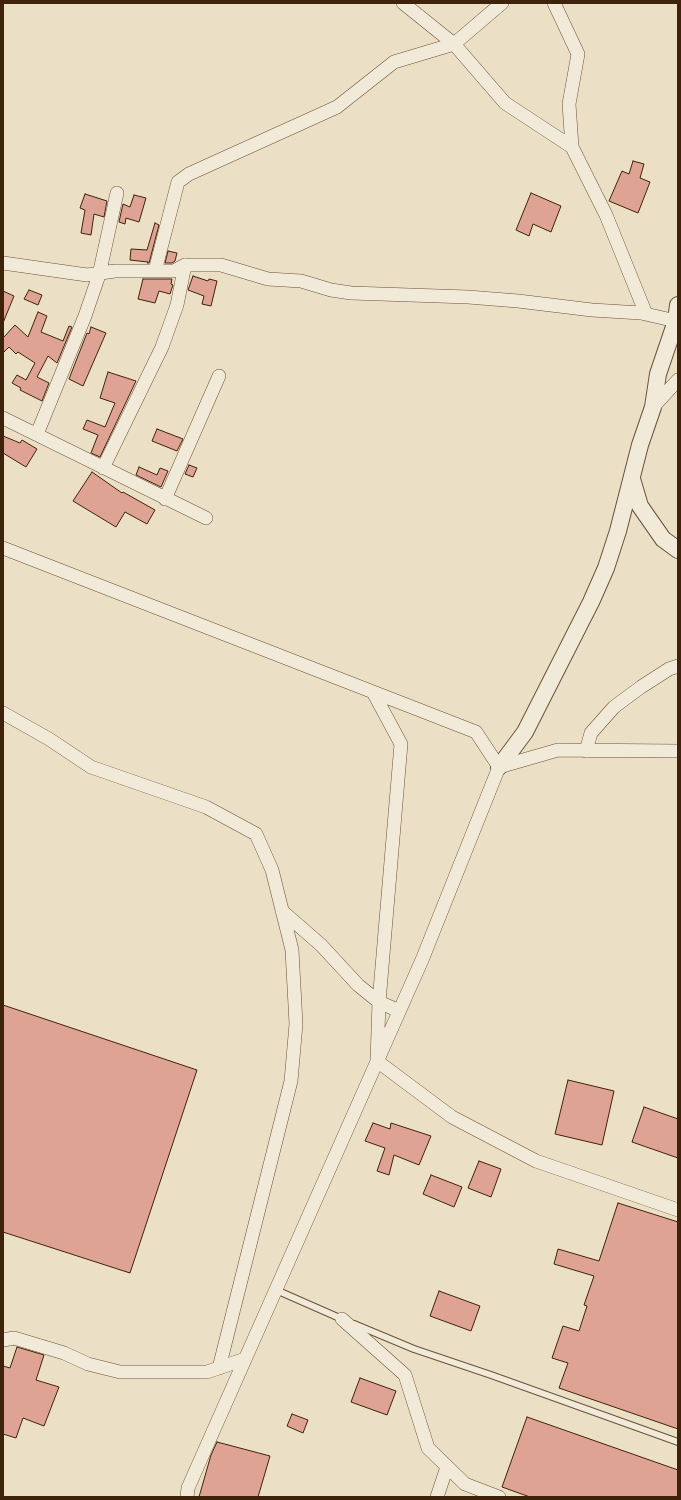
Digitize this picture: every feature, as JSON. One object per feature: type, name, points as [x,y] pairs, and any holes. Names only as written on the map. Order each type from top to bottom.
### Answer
[{"type":"street","points":[[403,3],[454,44],[505,103],[572,147]]},
{"type":"street","points":[[155,271],[178,182],[189,174],[337,107],[394,62],[454,44],[502,3]]},
{"type":"street","points":[[554,3],[578,54],[569,104],[572,147],[606,215],[646,314]]},
{"type":"street","points":[[37,434],[86,316],[99,275],[117,193]]},
{"type":"street","points":[[3,263],[75,274],[99,275],[115,271],[174,271],[185,264],[221,265],[268,279],[301,281],[331,290],[352,293],[482,298],[646,314],[677,313],[658,374],[653,407],[640,445],[618,531],[606,568],[591,602],[525,732],[499,768],[422,960],[188,1488],[187,1497]]},
{"type":"street","points":[[103,468],[162,347],[177,305],[185,264]]},
{"type":"street","points":[[165,498],[219,376]]},
{"type":"street","points":[[653,407],[678,380]]},
{"type":"street","points":[[3,418],[206,518]]},
{"type":"street","points":[[631,477],[640,506],[663,539],[678,550]]},
{"type":"street","points":[[3,548],[476,732],[499,768]]},
{"type":"street","points":[[586,751],[592,733],[614,707],[669,669],[678,666]]},
{"type":"street","points":[[373,692],[401,744],[379,1002],[377,1061]]},
{"type":"street","points":[[3,713],[49,739],[91,767],[206,807],[256,834],[272,870],[292,950],[296,1024],[291,1082],[219,1368]]},
{"type":"street","points":[[499,768],[558,750],[678,751]]},
{"type":"street","points":[[282,911],[321,945],[358,985],[379,1002],[399,1011]]},
{"type":"street","points":[[377,1061],[452,1117],[536,1161],[678,1210]]},
{"type":"street","points":[[342,1319],[405,1375],[428,1448],[465,1484],[499,1497]]},
{"type":"street","points":[[3,1340],[14,1338],[64,1353],[88,1364],[120,1372],[207,1372],[245,1359]]},
{"type":"street","points":[[437,1497],[447,1467]]},
{"type":"lane","points":[[276,1290],[414,1349],[678,1442]]},
{"type":"building","points":[[633,161],[644,164],[640,178],[650,182],[638,213],[609,201],[622,171],[629,174]]},
{"type":"building","points":[[531,193],[561,206],[551,232],[533,224],[529,236],[516,230]]},
{"type":"building","points":[[85,194],[107,201],[104,217],[94,214],[91,235],[81,233],[85,210],[80,208]]},
{"type":"building","points":[[134,195],[146,198],[139,222],[126,218],[125,224],[119,222],[123,204],[130,207]]},
{"type":"building","points":[[155,223],[159,225],[149,263],[130,260],[131,249],[147,250]]},
{"type":"building","points":[[168,251],[177,253],[175,261],[172,263],[165,263]]},
{"type":"building","points":[[193,276],[208,281],[209,279],[217,281],[211,306],[202,304],[204,296],[188,290]]},
{"type":"building","points":[[143,279],[172,279],[171,284],[173,285],[170,294],[159,291],[155,303],[138,299]]},
{"type":"building","points":[[29,290],[42,295],[38,305],[24,299]]},
{"type":"building","points":[[3,291],[14,296],[3,323]]},
{"type":"building","points":[[38,312],[47,316],[41,332],[63,341],[69,326],[72,327],[57,363],[48,356],[37,377],[49,383],[42,401],[20,390],[21,388],[12,383],[17,375],[26,380],[35,363],[18,352],[16,354],[9,347],[3,353],[3,338],[15,325],[28,337]]},
{"type":"building","points":[[91,327],[106,333],[83,386],[69,379],[87,333],[89,334]]},
{"type":"building","points":[[108,372],[136,381],[100,457],[91,453],[98,435],[83,429],[87,420],[105,427],[115,403],[100,398]]},
{"type":"building","points":[[157,429],[183,439],[177,451],[152,441]]},
{"type":"building","points":[[3,436],[20,443],[22,440],[37,449],[26,467],[3,453]]},
{"type":"building","points":[[189,465],[197,468],[193,477],[185,474]]},
{"type":"building","points":[[139,467],[157,475],[160,468],[168,471],[161,487],[136,475]]},
{"type":"building","points":[[92,472],[122,493],[123,492],[155,510],[147,524],[125,512],[116,527],[73,501]]},
{"type":"building","points":[[3,1005],[197,1070],[130,1273],[3,1232]]},
{"type":"building","points":[[568,1080],[614,1091],[602,1145],[555,1134]]},
{"type":"building","points":[[644,1107],[678,1119],[678,1158],[632,1142]]},
{"type":"building","points":[[373,1123],[390,1129],[391,1123],[431,1136],[419,1165],[394,1155],[389,1175],[377,1171],[385,1148],[365,1141]]},
{"type":"building","points":[[479,1161],[501,1169],[491,1197],[468,1188]]},
{"type":"building","points":[[431,1175],[462,1187],[454,1207],[423,1194]]},
{"type":"building","points":[[618,1203],[678,1222],[678,1429],[559,1388],[568,1363],[552,1358],[563,1326],[579,1331],[587,1306],[584,1305],[594,1276],[554,1264],[558,1249],[599,1261]]},
{"type":"building","points":[[439,1291],[480,1306],[471,1331],[430,1316]]},
{"type":"building","points":[[17,1347],[44,1355],[36,1380],[59,1387],[44,1426],[23,1418],[16,1438],[3,1434],[3,1366],[10,1368]]},
{"type":"building","points":[[360,1378],[396,1391],[387,1415],[351,1402]]},
{"type":"building","points":[[292,1414],[308,1420],[303,1433],[287,1426]]},
{"type":"building","points":[[527,1417],[678,1470],[678,1497],[530,1497],[502,1487]]},
{"type":"building","points":[[217,1442],[270,1456],[258,1497],[199,1497],[211,1455]]}]
